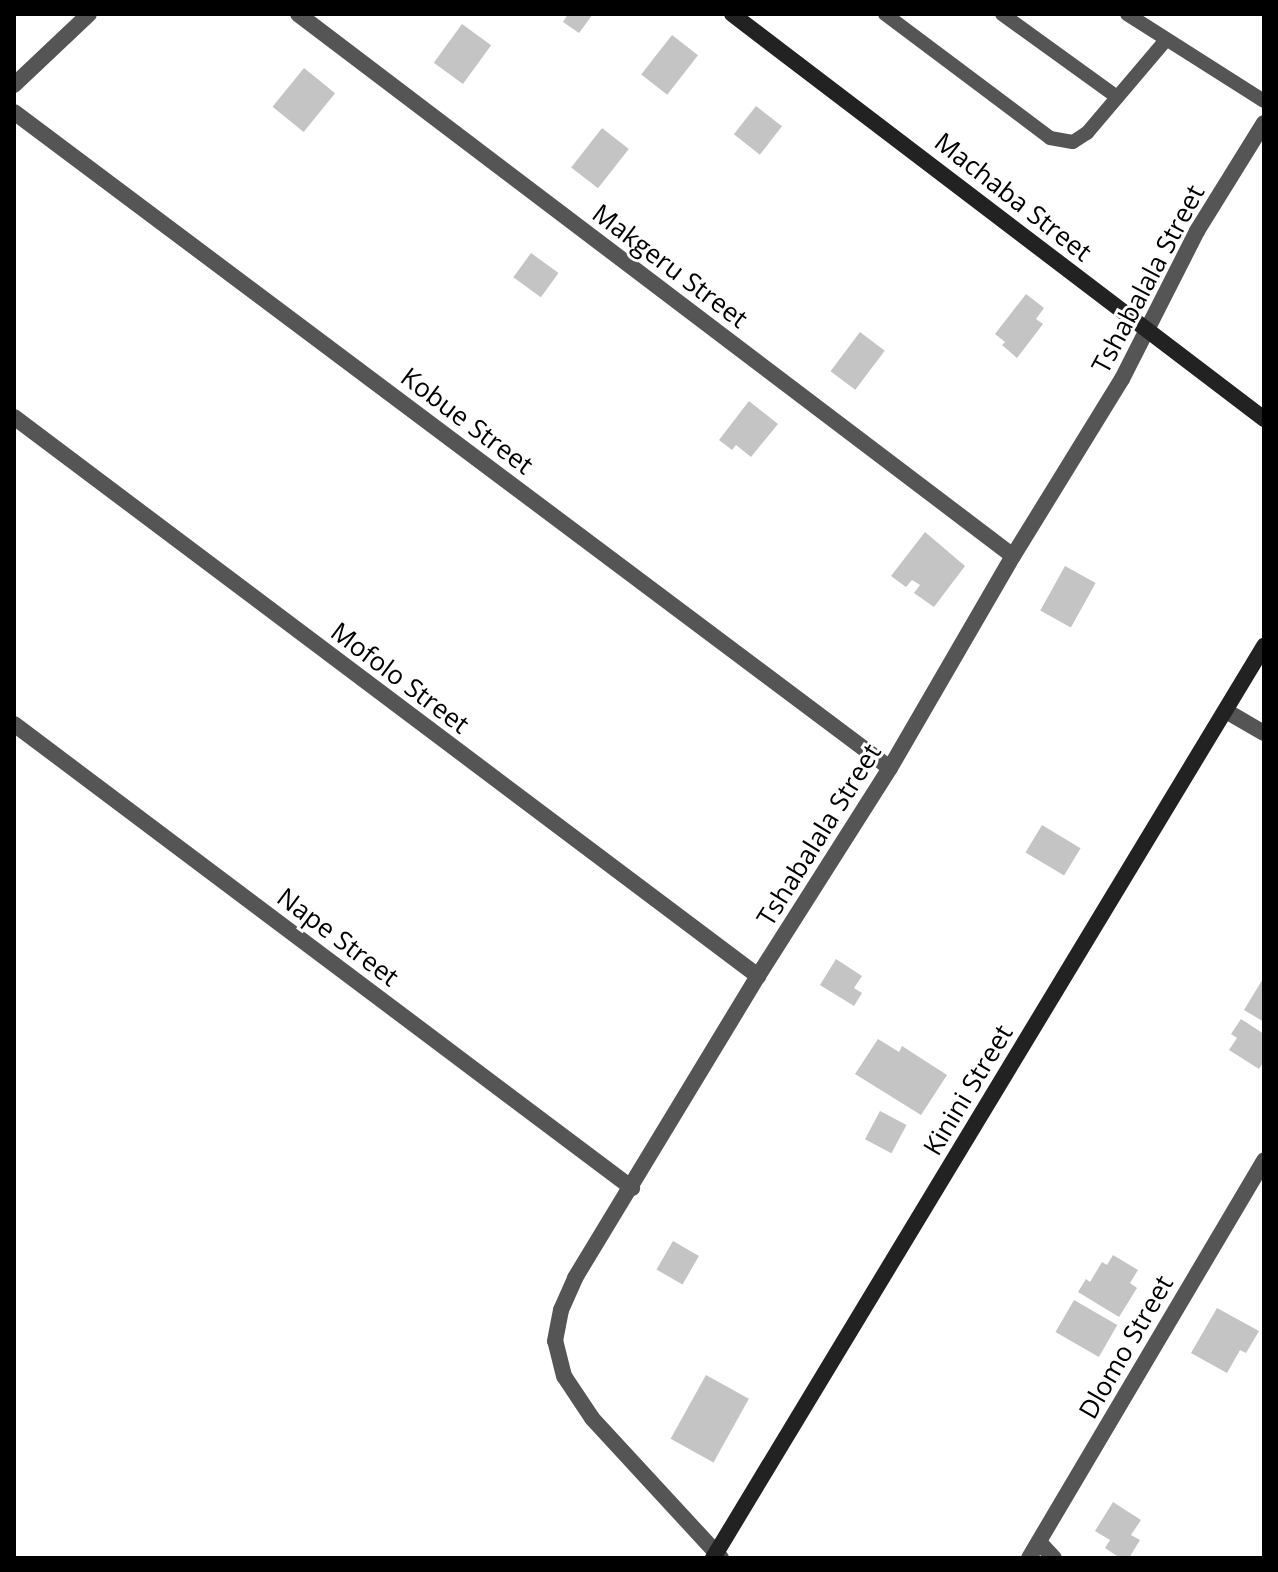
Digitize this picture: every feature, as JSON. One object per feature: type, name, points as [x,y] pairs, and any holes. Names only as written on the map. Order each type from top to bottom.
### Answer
[{"type":"street","points":[[14,85],[89,14]]},
{"type":"street","name":"Makgeru Street","points":[[298,14],[1013,556]]},
{"type":"street","name":"Machaba Street","points":[[732,14],[1264,419]]},
{"type":"street","name":"Kobue Street","points":[[14,112],[890,768]]},
{"type":"street","name":"Tshabalala Street","points":[[716,1556],[592,1418],[564,1376],[557,1355],[556,1325],[575,1278],[758,976],[890,768],[1013,556],[1122,379],[1197,231],[1264,123]]},
{"type":"street","name":"Mofolo Street","points":[[14,417],[758,976]]},
{"type":"street","name":"Kinini Street","points":[[716,1556],[1264,646]]},
{"type":"street","points":[[1226,711],[1264,733]]},
{"type":"street","name":"Nape Street","points":[[14,724],[632,1188]]},
{"type":"street","name":"Dlomo Street","points":[[1029,1558],[1264,1160]]},
{"type":"street","points":[[1039,1542],[1054,1558]]},
{"type":"lane","points":[[885,14],[1050,138],[1073,142],[1087,133],[1165,41]]},
{"type":"lane","points":[[1002,14],[1117,97]]},
{"type":"lane","points":[[1127,14],[1165,41],[1264,101]]},
{"type":"building","points":[[568,14],[593,14],[579,33],[563,22]]},
{"type":"building","points":[[462,24],[491,45],[463,84],[434,63]]},
{"type":"building","points":[[672,35],[698,55],[667,95],[641,74]]},
{"type":"building","points":[[304,68],[335,93],[304,132],[273,107]]},
{"type":"building","points":[[756,106],[782,126],[760,155],[734,134]]},
{"type":"building","points":[[602,128],[629,149],[598,188],[571,167]]},
{"type":"building","points":[[531,253],[559,273],[541,297],[513,277]]},
{"type":"building","points":[[1026,294],[1044,308],[1036,319],[1043,324],[1017,358],[995,334]]},
{"type":"building","points":[[860,332],[885,351],[855,390],[831,371]]},
{"type":"building","points":[[749,401],[778,424],[751,457],[736,445],[732,450],[719,440]]},
{"type":"building","points":[[925,532],[965,566],[934,607],[914,593],[920,585],[912,580],[906,587],[891,576]]},
{"type":"building","points":[[1065,566],[1096,583],[1071,628],[1040,611]]},
{"type":"building","points":[[1042,825],[1081,848],[1064,876],[1026,852]]},
{"type":"building","points":[[836,959],[862,976],[854,988],[862,993],[854,1006],[820,985]]},
{"type":"building","points":[[1264,977],[1264,1022],[1244,1010]]},
{"type":"building","points":[[1241,1019],[1264,1034],[1264,1061],[1259,1069],[1229,1050],[1237,1038],[1231,1034]]},
{"type":"building","points":[[878,1039],[899,1052],[902,1046],[947,1075],[921,1115],[855,1074]]},
{"type":"building","points":[[880,1111],[906,1125],[891,1153],[865,1139]]},
{"type":"building","points":[[673,1241],[699,1256],[682,1285],[656,1270]]},
{"type":"building","points":[[1113,1255],[1138,1270],[1130,1283],[1137,1288],[1119,1317],[1078,1292],[1086,1279],[1090,1282],[1102,1262],[1107,1265]]},
{"type":"building","points":[[1074,1300],[1117,1325],[1099,1357],[1056,1332]]},
{"type":"building","points":[[1217,1308],[1259,1331],[1246,1353],[1240,1350],[1227,1373],[1191,1353]]},
{"type":"building","points":[[706,1375],[749,1399],[713,1463],[671,1439]]},
{"type":"building","points":[[1113,1502],[1141,1520],[1131,1535],[1140,1540],[1129,1558],[1120,1558],[1105,1548],[1110,1540],[1095,1531]]}]
